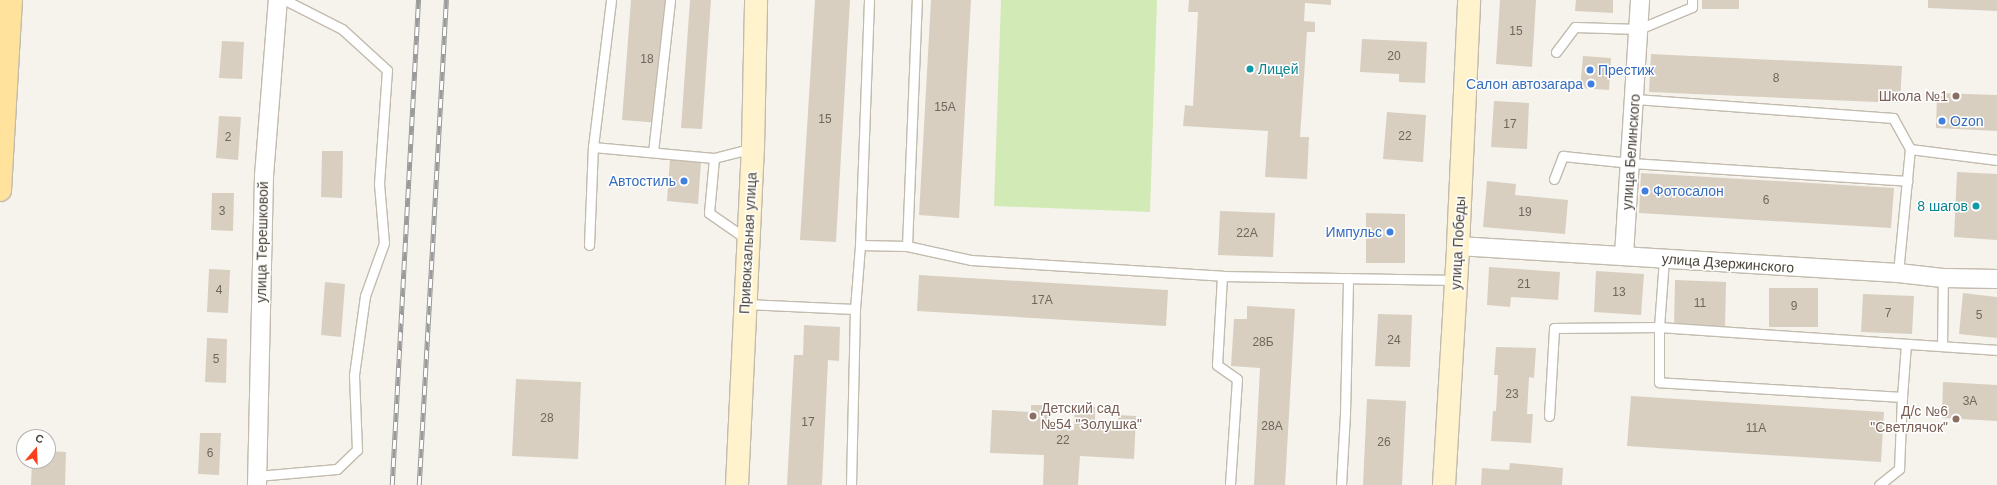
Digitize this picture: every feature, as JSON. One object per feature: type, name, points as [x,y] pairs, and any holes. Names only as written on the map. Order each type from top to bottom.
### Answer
[{"type":"main road","points":[[0,190],[11,0]]},
{"type":"street","name":"улица Терешковой","points":[[257,480],[264,176],[278,0]]},
{"type":"street","name":"Привокзальная улица","points":[[737,485],[753,148],[756,0]]},
{"type":"street","name":"улица Победы","points":[[1444,485],[1458,246],[1469,0]]},
{"type":"street","name":"улица Белинского","points":[[1624,255],[1635,99],[1640,0]]},
{"type":"street","name":"улица Дзержинского","points":[[1458,246],[1898,273],[1943,278],[1997,279]]},
{"type":"lane","points":[[257,480],[337,469],[357,450],[354,375],[365,296],[384,243],[379,184],[388,70],[342,29],[285,0]]},
{"type":"lane","points":[[589,245],[594,147],[611,0]]},
{"type":"lane","points":[[653,152],[670,0]]},
{"type":"lane","points":[[851,485],[855,309],[860,245],[869,0]]},
{"type":"lane","points":[[907,246],[917,0]]},
{"type":"lane","points":[[1556,52],[1575,27],[1639,30],[1692,7],[1692,0]]},
{"type":"lane","points":[[1635,99],[1893,118],[1910,150],[1898,273]]},
{"type":"lane","points":[[594,147],[714,158],[753,148]]},
{"type":"lane","points":[[1910,150],[1997,160]]},
{"type":"lane","points":[[1554,179],[1563,156],[1907,181]]},
{"type":"lane","points":[[714,158],[709,212],[748,240]]},
{"type":"lane","points":[[860,245],[907,246],[970,260],[1222,276],[1456,280]]},
{"type":"lane","points":[[1664,259],[1659,327],[1659,382],[1902,397]]},
{"type":"lane","points":[[1222,276],[1217,365],[1237,379],[1230,485]]},
{"type":"lane","points":[[1341,485],[1345,414],[1348,278]]},
{"type":"lane","points":[[1942,346],[1943,278]]},
{"type":"lane","points":[[745,304],[855,309]]},
{"type":"lane","points":[[1549,416],[1554,328],[1659,327],[1997,350]]},
{"type":"lane","points":[[1879,485],[1899,469],[1906,344]]},
{"type":"green space","points":[[1001,0],[1157,0],[1150,212],[994,206]]},
{"type":"building","points":[[631,0],[671,0],[661,123],[622,120]]},
{"type":"building","points":[[690,0],[711,0],[702,129],[681,128]]},
{"type":"building","points":[[815,0],[850,0],[836,242],[800,240]]},
{"type":"building","points":[[931,0],[971,0],[959,218],[919,215]]},
{"type":"building","name":"Лицей","points":[[1189,0],[1331,0],[1331,5],[1305,3],[1304,21],[1315,22],[1315,32],[1307,32],[1300,137],[1309,137],[1307,179],[1265,177],[1268,131],[1183,126],[1185,105],[1193,106],[1198,12],[1188,12]]},
{"type":"building","points":[[1500,0],[1536,0],[1532,67],[1496,64]]},
{"type":"building","points":[[1576,0],[1613,0],[1613,13],[1575,11]]},
{"type":"building","points":[[1702,0],[1739,0],[1739,9],[1702,9]]},
{"type":"building","points":[[1928,0],[1997,0],[1997,11],[1928,8]]},
{"type":"building","points":[[1362,39],[1427,42],[1425,83],[1399,82],[1399,74],[1360,72]]},
{"type":"building","points":[[222,41],[244,42],[242,79],[219,78]]},
{"type":"building","points":[[1651,54],[1902,66],[1900,103],[1649,92]]},
{"type":"building","points":[[1583,56],[1611,58],[1609,90],[1580,88]]},
{"type":"building","points":[[1937,93],[1997,95],[1997,131],[1936,128]]},
{"type":"building","points":[[1494,101],[1529,103],[1527,149],[1491,147]]},
{"type":"building","points":[[1387,112],[1426,115],[1423,162],[1383,159]]},
{"type":"building","points":[[219,116],[241,117],[238,160],[216,158]]},
{"type":"building","points":[[322,151],[343,151],[342,198],[321,197]]},
{"type":"building","name":"Автостиль","points":[[670,159],[701,162],[698,204],[667,201]]},
{"type":"building","name":"8 шагов","points":[[1957,172],[1997,174],[1997,240],[1954,237]]},
{"type":"building","points":[[1641,173],[1894,188],[1891,228],[1639,213]]},
{"type":"building","points":[[1487,181],[1516,184],[1515,195],[1568,200],[1565,234],[1483,227]]},
{"type":"building","points":[[212,193],[234,193],[233,231],[211,230]]},
{"type":"building","points":[[1220,211],[1275,213],[1273,257],[1218,255]]},
{"type":"building","points":[[1366,213],[1405,214],[1405,263],[1366,263]]},
{"type":"building","points":[[1489,267],[1560,272],[1558,300],[1511,297],[1510,307],[1487,305]]},
{"type":"building","points":[[209,269],[230,270],[228,313],[207,312]]},
{"type":"building","points":[[1596,271],[1644,274],[1641,315],[1594,312]]},
{"type":"building","points":[[919,275],[1168,290],[1166,326],[917,311]]},
{"type":"building","points":[[1675,280],[1726,282],[1725,328],[1674,326]]},
{"type":"building","points":[[325,282],[345,284],[341,337],[321,335]]},
{"type":"building","points":[[1769,288],[1818,288],[1818,327],[1769,327]]},
{"type":"building","points":[[1963,293],[1997,297],[1997,338],[1959,334]]},
{"type":"building","points":[[1863,294],[1914,296],[1912,334],[1861,332]]},
{"type":"building","points":[[1247,306],[1295,309],[1285,485],[1254,485],[1260,368],[1231,366],[1234,319],[1247,319]]},
{"type":"building","points":[[1378,314],[1412,315],[1410,367],[1375,366]]},
{"type":"building","points":[[804,325],[840,327],[839,361],[828,360],[822,485],[787,485],[794,355],[803,355]]},
{"type":"building","points":[[207,338],[227,339],[226,383],[205,382]]},
{"type":"building","points":[[1496,347],[1536,348],[1534,378],[1529,377],[1527,414],[1533,414],[1531,443],[1491,441],[1493,411],[1496,411],[1498,375],[1494,375]]},
{"type":"building","points":[[516,379],[581,382],[578,459],[512,456]]},
{"type":"building","points":[[1943,382],[1997,385],[1997,421],[1942,418]]},
{"type":"building","points":[[1631,396],[1884,412],[1881,462],[1627,446]]},
{"type":"building","points":[[1367,399],[1406,401],[1402,485],[1363,485]]},
{"type":"building","points":[[1031,405],[1050,405],[1049,429],[1074,430],[1075,406],[1095,407],[1095,421],[1118,422],[1118,415],[1136,416],[1134,459],[1080,456],[1078,485],[1043,485],[1044,455],[990,453],[992,410],[1031,412]]},
{"type":"building","points":[[200,433],[221,433],[219,475],[198,474]]},
{"type":"building","points":[[56,451],[66,452],[65,485],[31,485],[32,469],[56,469]]},
{"type":"building","points":[[1510,463],[1563,468],[1562,485],[1481,485],[1482,468],[1509,470]]},
{"type":"railway","points":[[392,485],[418,0]]},
{"type":"railway","points":[[419,485],[446,0]]},
{"type":"place","name":"Лицей","points":[[1250,69]]},
{"type":"place","name":"Престиж","points":[[1590,70]]},
{"type":"place","name":"Салон автозагара","points":[[1591,84]]},
{"type":"place","name":"Школа №1","points":[[1956,96]]},
{"type":"place","name":"Ozon","points":[[1942,121]]},
{"type":"place","name":"Автостиль","points":[[684,181]]},
{"type":"place","name":"Фотосалон","points":[[1645,191]]},
{"type":"place","name":"8 шагов","points":[[1976,206]]},
{"type":"place","name":"Импульс","points":[[1390,232]]},
{"type":"place","name":"Детский сад №54 \"Золушка\"","points":[[1033,416]]},
{"type":"place","name":"Д/с №6 \"Светлячок\"","points":[[1956,419]]}]
